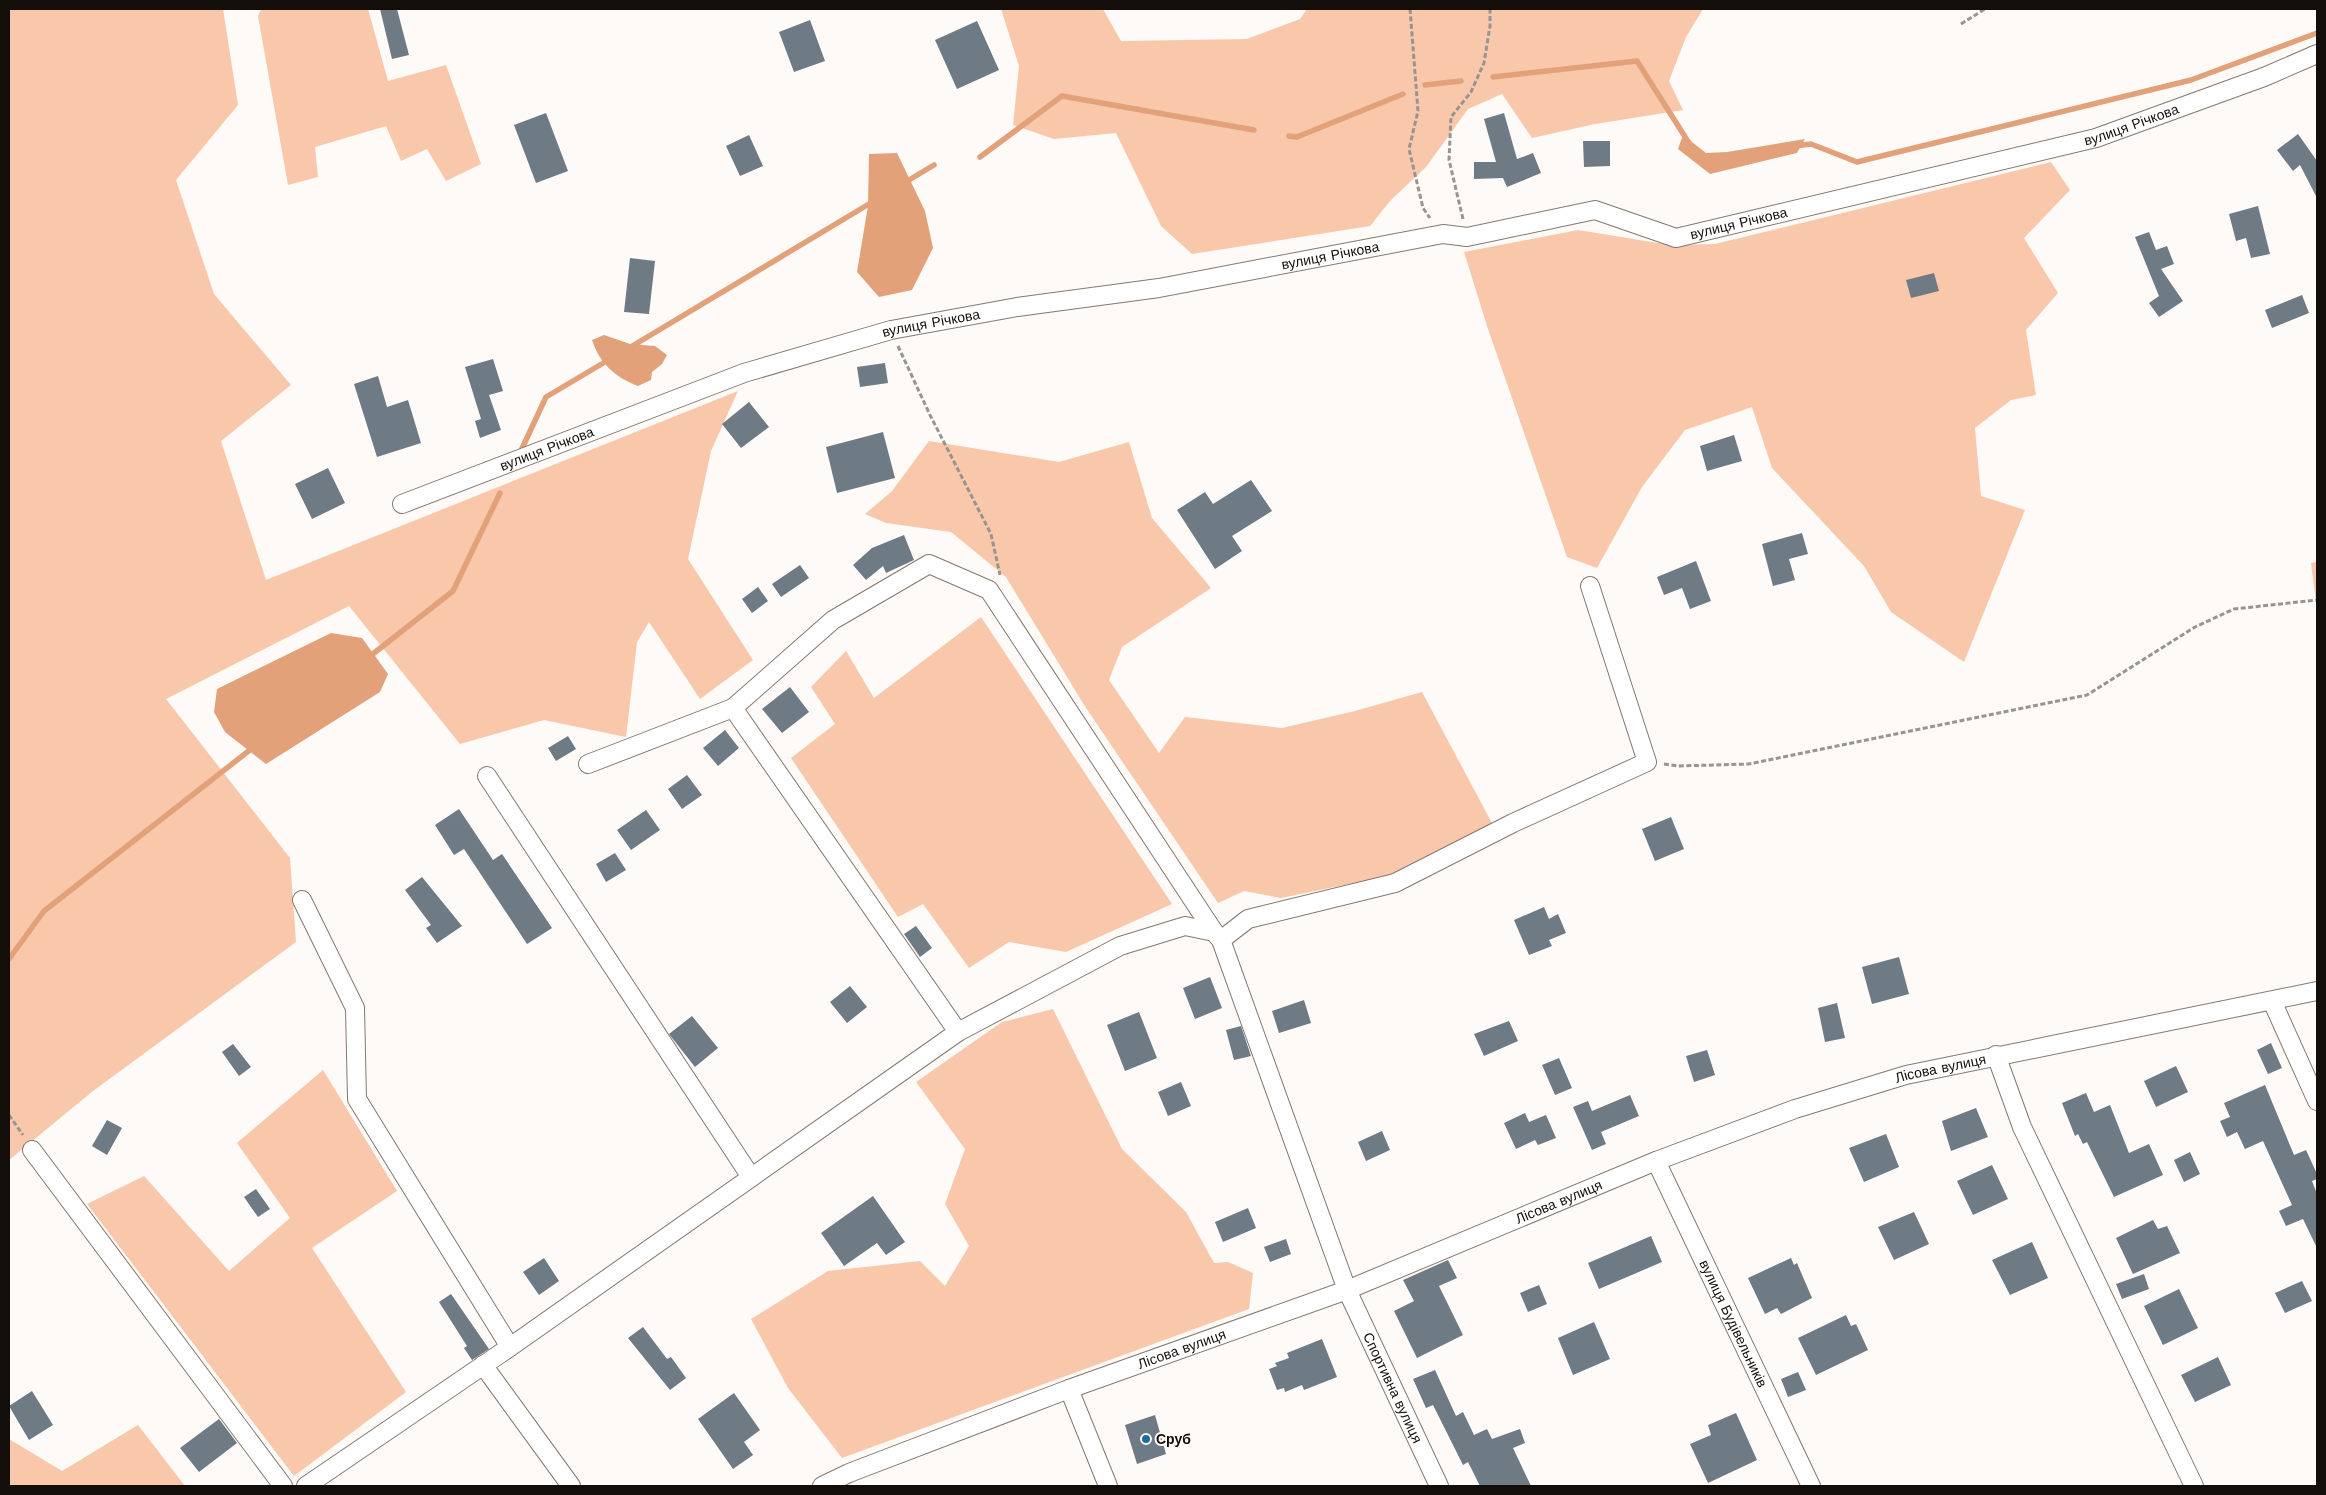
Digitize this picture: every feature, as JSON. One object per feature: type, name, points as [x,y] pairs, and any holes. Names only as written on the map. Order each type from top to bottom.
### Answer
[{"type":"street","name":"вулиця Річкова","points":[[402,504],[744,373],[890,330],[1017,306],[1159,288],[1443,234],[1467,237],[1595,210],[1676,238],[2096,138],[2264,77],[2317,54]]},
{"type":"street","name":"Спортивна вулиця","points":[[733,708],[833,620],[929,564],[989,590],[1218,936],[1347,1290],[1439,1486]]},
{"type":"street","points":[[306,1486],[483,1365],[958,1032],[1120,946],[1185,926],[1218,936],[1248,919],[1394,883],[1513,823],[1647,762],[1590,586]]},
{"type":"street","points":[[588,764],[733,708],[958,1032]]},
{"type":"street","points":[[487,776],[751,1177]]},
{"type":"street","points":[[302,900],[355,1008],[358,1099],[510,1346]]},
{"type":"street","name":"Лісова вулиця","points":[[822,1486],[849,1473],[1070,1389],[1347,1290],[1656,1161],[1814,1103],[1906,1074],[2317,991]]},
{"type":"street","points":[[2272,1001],[2317,1101]]},
{"type":"street","points":[[1996,1055],[2022,1127],[2194,1486]]},
{"type":"street","points":[[32,1150],[283,1486]]},
{"type":"street","name":"вулиця Будівельників","points":[[1656,1161],[1811,1486]]},
{"type":"street","points":[[483,1365],[571,1486]]},
{"type":"street","points":[[1070,1389],[1108,1486]]},
{"type":"path","points":[[1410,9],[1418,111],[1409,149],[1423,208],[1443,234]]},
{"type":"path","points":[[1467,237],[1449,160],[1452,117],[1471,92],[1484,63],[1490,26],[1490,9]]},
{"type":"path","points":[[1962,24],[1985,9]]},
{"type":"path","points":[[890,330],[990,534],[1001,579]]},
{"type":"path","points":[[1647,762],[1678,766],[1749,764],[2087,695],[2195,627],[2234,609],[2317,600]]},
{"type":"path","points":[[9,1115],[32,1150]]},
{"type":"shaded area","points":[[9,9],[223,9],[238,105],[176,180],[214,294],[291,385],[221,441],[266,580],[738,391],[711,451],[688,559],[753,660],[700,699],[649,622],[637,642],[626,737],[544,720],[460,744],[349,606],[166,699],[290,858],[296,942],[93,1091],[9,1160]]},
{"type":"shaded area","points":[[261,9],[368,9],[388,81],[446,65],[481,164],[446,181],[427,149],[401,161],[386,126],[315,147],[318,177],[288,185],[258,16]]},
{"type":"shaded area","points":[[1001,9],[1103,9],[1121,41],[1247,39],[1300,19],[1307,9],[1703,9],[1686,37],[1669,81],[1683,110],[1595,124],[1532,138],[1502,94],[1468,109],[1426,167],[1390,201],[1370,226],[1192,254],[1161,226],[1116,133],[1054,139],[1013,125],[1019,66]]},
{"type":"shaded area","points":[[1683,135],[1706,153],[1727,152],[1805,139],[1797,153],[1710,174],[1678,149]]},
{"type":"shaded area","points":[[897,153],[925,211],[933,248],[912,290],[879,297],[857,272],[868,206],[869,154]]},
{"type":"shaded area","points":[[2051,162],[2070,190],[2024,238],[2058,293],[2026,330],[2036,395],[2011,400],[1975,428],[1981,496],[2025,510],[1964,662],[1891,612],[1864,566],[1772,468],[1752,407],[1685,430],[1642,487],[1597,568],[1567,557],[1487,326],[1464,252],[1578,230],[1670,245],[1715,244]]},
{"type":"shaded area","points":[[604,335],[630,344],[655,346],[667,355],[662,364],[652,372],[651,380],[638,386],[615,374],[599,356],[592,340]]},
{"type":"shaded area","points":[[929,441],[1059,462],[1129,442],[1152,518],[1211,588],[1122,647],[1109,680],[1159,753],[1185,717],[1282,728],[1355,711],[1422,692],[1493,825],[1422,869],[1281,898],[1244,891],[1218,903],[1086,708],[1006,577],[951,532],[886,523],[865,514],[892,491]]},
{"type":"shaded area","points":[[2317,562],[2317,610],[2311,563]]},
{"type":"shaded area","points":[[981,617],[1172,904],[1066,952],[1009,942],[969,968],[923,904],[898,917],[791,758],[835,724],[811,687],[846,651],[874,698]]},
{"type":"shaded area","points":[[331,633],[362,638],[388,674],[380,692],[266,764],[225,732],[214,712],[217,689]]},
{"type":"shaded area","points":[[1053,1009],[1122,1149],[1186,1212],[1214,1263],[1228,1262],[1253,1273],[1249,1309],[842,1458],[788,1388],[751,1319],[828,1271],[920,1261],[945,1286],[969,1246],[945,1204],[965,1149],[916,1082],[1002,1022]]},
{"type":"shaded area","points":[[323,1070],[397,1191],[312,1248],[406,1392],[294,1476],[87,1204],[144,1176],[229,1271],[290,1218],[237,1143]]},
{"type":"shaded area","points":[[138,1425],[185,1486],[9,1486],[9,1439],[62,1471]]},
{"type":"building","points":[[380,9],[397,9],[409,55],[392,59]]},
{"type":"building","points":[[810,20],[825,61],[794,72],[779,32]]},
{"type":"building","points":[[977,21],[999,70],[957,89],[935,40]]},
{"type":"building","points":[[546,113],[568,171],[536,183],[514,125]]},
{"type":"building","points":[[1504,113],[1517,159],[1533,153],[1541,173],[1507,187],[1503,178],[1474,179],[1474,162],[1496,162],[1484,119]]},
{"type":"building","points":[[2298,134],[2317,161],[2317,198],[2300,165],[2293,171],[2277,150]]},
{"type":"building","points":[[749,135],[763,166],[740,176],[726,146]]},
{"type":"building","points":[[1583,141],[1610,141],[1610,166],[1584,167]]},
{"type":"building","points":[[2258,206],[2270,254],[2251,258],[2246,238],[2236,241],[2229,214]]},
{"type":"building","points":[[2149,232],[2156,250],[2167,246],[2174,264],[2161,269],[2183,301],[2159,317],[2149,303],[2159,296],[2135,237]]},
{"type":"building","points":[[630,258],[655,261],[649,314],[624,312]]},
{"type":"building","points":[[1934,273],[1939,291],[1911,298],[1906,280]]},
{"type":"building","points":[[2302,295],[2309,313],[2272,328],[2265,310]]},
{"type":"building","points":[[493,359],[503,391],[489,395],[501,430],[480,438],[475,421],[481,419],[465,367]]},
{"type":"building","points":[[885,363],[888,383],[860,387],[857,367]]},
{"type":"building","points":[[378,376],[387,407],[408,400],[421,443],[377,457],[354,384]]},
{"type":"building","points":[[749,402],[769,427],[741,448],[722,424]]},
{"type":"building","points":[[883,432],[895,478],[837,493],[826,447]]},
{"type":"building","points":[[1734,435],[1742,461],[1707,471],[1700,446]]},
{"type":"building","points":[[328,468],[345,503],[312,519],[295,484]]},
{"type":"building","points":[[1251,480],[1272,511],[1232,536],[1242,551],[1215,569],[1177,510],[1205,492],[1213,504]]},
{"type":"building","points":[[1802,533],[1808,554],[1789,559],[1795,580],[1773,586],[1762,544]]},
{"type":"building","points":[[904,535],[914,560],[886,573],[883,566],[866,580],[853,565],[872,548]]},
{"type":"building","points":[[1696,561],[1711,601],[1690,609],[1682,588],[1664,595],[1657,577]]},
{"type":"building","points":[[800,565],[809,578],[781,597],[772,584]]},
{"type":"building","points":[[758,587],[768,601],[752,613],[742,599]]},
{"type":"building","points":[[790,687],[809,712],[782,733],[762,709]]},
{"type":"building","points":[[725,730],[739,748],[718,766],[703,748]]},
{"type":"building","points":[[568,736],[576,749],[556,761],[548,748]]},
{"type":"building","points":[[687,775],[702,795],[682,809],[668,789]]},
{"type":"building","points":[[459,809],[493,860],[502,854],[552,928],[527,944],[464,849],[454,855],[435,825]]},
{"type":"building","points":[[646,810],[660,830],[631,850],[617,830]]},
{"type":"building","points":[[1671,817],[1684,849],[1655,861],[1642,829]]},
{"type":"building","points":[[615,853],[626,870],[606,882],[596,864]]},
{"type":"building","points":[[422,877],[462,926],[437,943],[426,928],[431,925],[405,890]]},
{"type":"building","points":[[1544,907],[1549,919],[1558,914],[1566,933],[1549,940],[1552,946],[1529,955],[1514,920]]},
{"type":"building","points":[[916,926],[932,948],[920,957],[904,934]]},
{"type":"building","points":[[1899,957],[1909,994],[1872,1004],[1862,967]]},
{"type":"building","points":[[1210,977],[1222,1008],[1195,1019],[1183,988]]},
{"type":"building","points":[[850,986],[867,1007],[847,1023],[830,1002]]},
{"type":"building","points":[[1304,1000],[1311,1023],[1279,1033],[1272,1011]]},
{"type":"building","points":[[1837,1003],[1845,1038],[1825,1042],[1818,1008]]},
{"type":"building","points":[[1139,1012],[1157,1058],[1125,1071],[1107,1025]]},
{"type":"building","points":[[692,1016],[718,1048],[695,1067],[669,1034]]},
{"type":"building","points":[[1509,1021],[1518,1041],[1484,1056],[1474,1034]]},
{"type":"building","points":[[1241,1026],[1251,1056],[1234,1060],[1226,1030]]},
{"type":"building","points":[[2271,1043],[2282,1068],[2268,1074],[2257,1050]]},
{"type":"building","points":[[233,1044],[251,1067],[239,1076],[222,1052]]},
{"type":"building","points":[[1707,1050],[1715,1075],[1694,1082],[1686,1056]]},
{"type":"building","points":[[1559,1058],[1572,1088],[1555,1095],[1542,1065]]},
{"type":"building","points":[[2176,1066],[2188,1092],[2156,1107],[2144,1081]]},
{"type":"building","points":[[1181,1082],[1191,1106],[1168,1116],[1158,1092]]},
{"type":"building","points":[[2265,1085],[2294,1155],[2306,1150],[2317,1174],[2317,1179],[2312,1181],[2317,1194],[2317,1248],[2303,1219],[2286,1226],[2279,1211],[2292,1205],[2263,1141],[2245,1149],[2237,1132],[2227,1137],[2220,1121],[2230,1117],[2224,1103]]},
{"type":"building","points":[[2086,1093],[2094,1112],[2110,1105],[2129,1153],[2149,1144],[2163,1175],[2114,1197],[2087,1142],[2083,1144],[2078,1134],[2075,1136],[2062,1103]]},
{"type":"building","points":[[1630,1095],[1639,1116],[1601,1132],[1606,1144],[1592,1150],[1573,1107],[1588,1101],[1592,1111]]},
{"type":"building","points":[[1976,1108],[1988,1137],[1951,1151],[1942,1121]]},
{"type":"building","points":[[1525,1113],[1529,1122],[1546,1115],[1556,1138],[1538,1145],[1535,1140],[1516,1149],[1504,1123]]},
{"type":"building","points":[[107,1120],[122,1128],[107,1155],[92,1146]]},
{"type":"building","points":[[1382,1131],[1390,1150],[1366,1161],[1358,1142]]},
{"type":"building","points":[[1886,1134],[1899,1167],[1864,1182],[1849,1148]]},
{"type":"building","points":[[2190,1152],[2200,1174],[2184,1182],[2174,1160]]},
{"type":"building","points":[[1992,1165],[2008,1199],[1973,1215],[1957,1181]]},
{"type":"building","points":[[256,1189],[270,1209],[258,1217],[244,1197]]},
{"type":"building","points":[[873,1196],[905,1242],[886,1255],[877,1243],[844,1266],[821,1233]]},
{"type":"building","points":[[1248,1208],[1256,1228],[1223,1242],[1215,1222]]},
{"type":"building","points":[[1914,1212],[1929,1244],[1894,1260],[1878,1227]]},
{"type":"building","points":[[2153,1220],[2158,1229],[2167,1226],[2180,1253],[2133,1274],[2116,1238]]},
{"type":"building","points":[[1651,1236],[1662,1262],[1599,1289],[1588,1263]]},
{"type":"building","points":[[1286,1239],[1291,1254],[1270,1262],[1264,1247]]},
{"type":"building","points":[[2032,1242],[2048,1278],[2010,1295],[1992,1260]]},
{"type":"building","points":[[544,1258],[559,1281],[539,1295],[523,1272]]},
{"type":"building","points":[[1791,1258],[1794,1265],[1797,1263],[1812,1298],[1781,1314],[1777,1308],[1765,1314],[1748,1278]]},
{"type":"building","points":[[1448,1260],[1457,1278],[1439,1286],[1463,1335],[1417,1358],[1394,1311],[1414,1301],[1403,1280]]},
{"type":"building","points":[[2144,1274],[2149,1289],[2122,1299],[2116,1284]]},
{"type":"building","points":[[2302,1281],[2312,1301],[2285,1313],[2275,1293]]},
{"type":"building","points":[[1539,1285],[1547,1304],[1528,1312],[1520,1293]]},
{"type":"building","points":[[2179,1289],[2198,1328],[2163,1345],[2144,1306]]},
{"type":"building","points":[[451,1294],[489,1349],[472,1360],[464,1348],[467,1346],[439,1302]]},
{"type":"building","points":[[1846,1315],[1851,1326],[1856,1324],[1868,1350],[1816,1375],[1798,1338]]},
{"type":"building","points":[[1594,1322],[1610,1359],[1573,1375],[1558,1338]]},
{"type":"building","points":[[643,1327],[667,1359],[671,1357],[686,1378],[670,1390],[628,1338]]},
{"type":"building","points":[[1322,1339],[1337,1377],[1304,1390],[1302,1385],[1285,1392],[1284,1388],[1277,1390],[1269,1369],[1277,1366],[1275,1363],[1289,1358],[1287,1353]]},
{"type":"building","points":[[2218,1357],[2231,1385],[2195,1402],[2181,1375]]},
{"type":"building","points":[[1435,1370],[1456,1416],[1463,1412],[1474,1435],[1487,1429],[1492,1439],[1520,1429],[1525,1443],[1513,1448],[1531,1486],[1480,1486],[1468,1462],[1463,1465],[1433,1405],[1426,1408],[1413,1379]]},
{"type":"building","points":[[1798,1372],[1806,1390],[1788,1397],[1781,1379]]},
{"type":"building","points":[[32,1391],[53,1425],[29,1440],[9,1406]]},
{"type":"building","points":[[734,1393],[760,1430],[744,1442],[753,1455],[733,1469],[698,1419]]},
{"type":"building","points":[[1736,1413],[1757,1460],[1708,1483],[1690,1444],[1711,1435],[1708,1425]]},
{"type":"building","name":"Сруб","points":[[1155,1415],[1166,1454],[1137,1464],[1125,1425]]},
{"type":"building","points":[[219,1419],[237,1443],[199,1472],[180,1448]]},
{"type":"waterway","points":[[1794,146],[1811,144],[1857,162],[2191,80],[2317,33]]},
{"type":"waterway","points":[[1493,77],[1637,61],[1689,143]]},
{"type":"waterway","points":[[1425,85],[1461,81]]},
{"type":"waterway","points":[[1289,136],[1297,137],[1403,94]]},
{"type":"waterway","points":[[980,157],[1062,96],[1254,130]]},
{"type":"waterway","points":[[904,183],[934,165]]},
{"type":"waterway","points":[[629,348],[874,201]]},
{"type":"waterway","points":[[519,455],[546,397],[610,359]]},
{"type":"waterway","points":[[369,657],[453,591],[500,493]]},
{"type":"waterway","points":[[9,959],[44,911],[255,746]]},
{"type":"place","name":"Сруб","points":[[1146,1439]]}]
